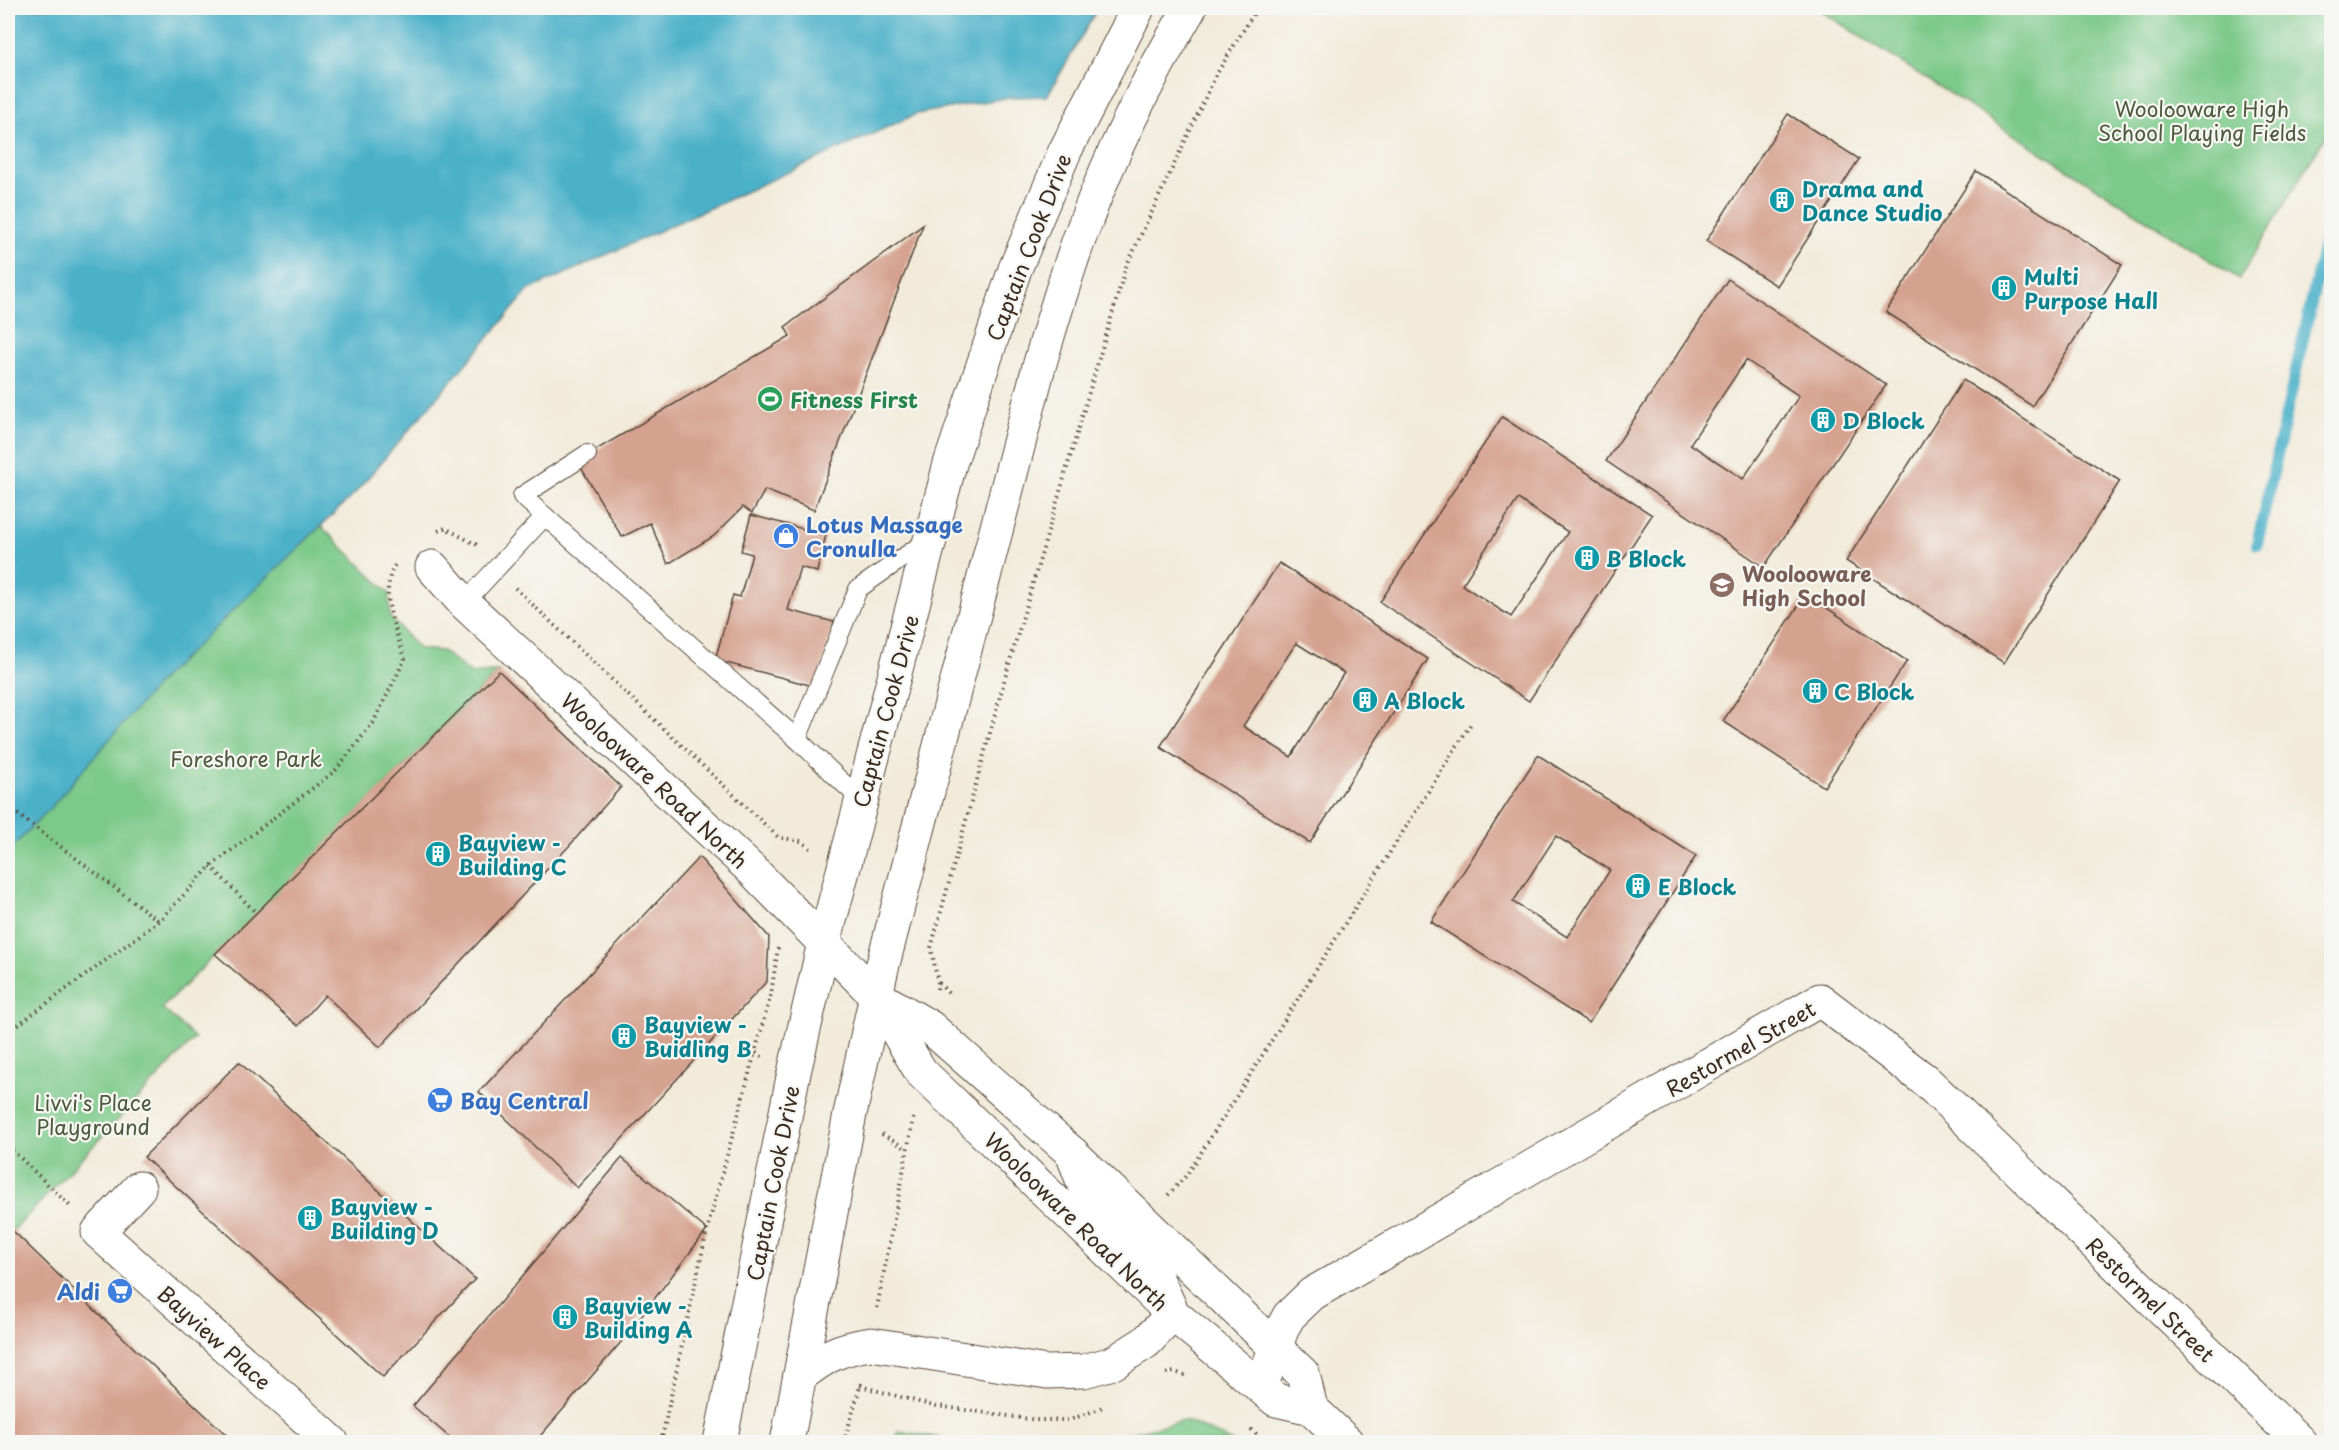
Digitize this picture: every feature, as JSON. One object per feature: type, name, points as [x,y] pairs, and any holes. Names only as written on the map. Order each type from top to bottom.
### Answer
[{"type":"street","name":"Captain Cook Drive","points":[[720,1443],[793,1077],[824,943],[929,539],[967,409],[1015,269],[1065,151],[1138,8]]},
{"type":"street","points":[[787,1443],[850,1114],[876,996],[991,546],[1059,296],[1084,225],[1120,143],[1152,75],[1190,8]]},
{"type":"street","name":"Woolooware Road North","points":[[432,567],[464,603],[752,870],[876,996],[921,1072],[1173,1314],[1276,1400],[1311,1408],[1303,1374],[1072,1153],[930,1027],[876,996]]},
{"type":"street","name":"Restormel Street","points":[[1261,1388],[1274,1346],[1290,1316],[1312,1294],[1820,1000],[1926,1081],[2300,1443]]},
{"type":"street","points":[[800,1376],[824,1358],[846,1348],[871,1344],[1047,1372],[1084,1371],[1113,1362],[1146,1342],[1173,1314],[1151,1265],[1103,1217],[1089,1198],[1072,1153]]},
{"type":"street","name":"Bayview Place","points":[[139,1188],[98,1232],[332,1443]]},
{"type":"street","points":[[1311,1408],[1347,1443]]},
{"type":"lane","points":[[587,454],[522,496],[797,739],[861,800]]},
{"type":"lane","points":[[464,603],[545,516]]},
{"type":"lane","points":[[797,739],[858,589],[929,539]]},
{"type":"path","points":[[938,983],[931,948],[1005,678],[1126,267],[1216,75],[1257,8]]},
{"type":"path","points":[[436,533],[445,528],[478,544],[522,595],[778,837],[801,841],[843,877]]},
{"type":"path","points":[[8,1032],[159,921],[211,866],[335,771],[373,723],[405,659],[389,609],[389,575],[398,560]]},
{"type":"path","points":[[1167,1197],[1187,1175],[1472,722]]},
{"type":"path","points":[[8,807],[159,921]]},
{"type":"path","points":[[211,866],[256,913]]},
{"type":"path","points":[[896,919],[931,948]]},
{"type":"path","points":[[661,1443],[707,1230],[755,1052]]},
{"type":"path","points":[[844,1443],[871,1344],[913,1117]]},
{"type":"path","points":[[8,1146],[53,1191]]},
{"type":"green space","points":[[8,8],[1098,8],[1047,96],[1009,97],[916,114],[529,290],[354,494],[321,526],[389,593],[390,617],[419,649],[442,651],[472,674],[499,671],[162,1008],[195,1038],[13,1231],[8,1226]]},
{"type":"green space","name":"Woolooware High School Playing Fields","points":[[1816,8],[2331,8],[2331,127],[2239,279]]},
{"type":"green space","points":[[1185,1420],[1233,1442],[1093,1442]]},
{"type":"green space","points":[[898,1431],[965,1442],[894,1442]]},
{"type":"water","points":[[8,8],[1098,8],[1047,96],[1009,97],[916,114],[529,290],[354,494],[160,681],[52,806],[8,852]]},
{"type":"building","name":"Drama and Dance Studio","points":[[1788,114],[1859,159],[1777,286],[1706,241]]},
{"type":"building","name":"Multi Purpose Hall","points":[[1976,171],[2122,265],[2032,406],[1886,312]]},
{"type":"building","name":"Fitness First","points":[[923,225],[814,510],[765,490],[752,513],[743,507],[714,536],[668,564],[650,523],[622,537],[577,461],[790,336],[785,327]]},
{"type":"building","name":"D Block","points":[[1728,279],[1886,385],[1764,567],[1606,461]],"holes":[[[1746,360],[1799,396],[1743,479],[1690,444]]]},
{"type":"building","points":[[1963,380],[2120,481],[2004,663],[1846,561]]},
{"type":"building","name":"B Block","points":[[1502,417],[1652,515],[1529,701],[1380,602]],"holes":[[[1518,499],[1568,532],[1511,617],[1462,585]]]},
{"type":"building","points":[[751,515],[826,535],[817,572],[800,567],[788,610],[834,622],[817,687],[715,660],[733,595],[740,597],[752,554],[741,551]]},
{"type":"building","name":"A Block","points":[[1279,563],[1428,659],[1310,843],[1160,747]],"holes":[[[1296,643],[1344,673],[1291,757],[1243,726]]]},
{"type":"building","name":"C Block","points":[[1806,594],[1907,661],[1824,787],[1723,721]]},
{"type":"building","name":"Bayview - Building C","points":[[499,671],[621,787],[570,845],[380,1047],[325,995],[298,1026],[215,954]]},
{"type":"building","name":"E Block","points":[[1538,755],[1696,856],[1589,1023],[1431,922]],"holes":[[[1556,836],[1610,870],[1567,937],[1513,902]]]},
{"type":"building","name":"Bayview - Buidling B","points":[[699,857],[769,937],[767,981],[577,1188],[479,1092]]},
{"type":"building","name":"Bayview - Building D","points":[[239,1062],[475,1279],[383,1377],[144,1157]]},
{"type":"building","name":"Bayview - Building A","points":[[622,1158],[707,1230],[622,1341],[535,1442],[455,1442],[413,1406]]},
{"type":"building","points":[[8,1226],[135,1349],[234,1442],[8,1442]]},
{"type":"waterway","points":[[2257,544],[2332,210]]},
{"type":"place","name":"Drama and Dance Studio","points":[[1782,200]]},
{"type":"place","name":"Multi Purpose Hall","points":[[2004,288]]},
{"type":"place","name":"Fitness First","points":[[770,399]]},
{"type":"place","name":"D Block","points":[[1823,420]]},
{"type":"place","name":"Lotus Massage Cronulla","points":[[786,536]]},
{"type":"place","name":"B Block","points":[[1587,558]]},
{"type":"place","name":"Woolooware High School","points":[[1722,585]]},
{"type":"place","name":"C Block","points":[[1815,691]]},
{"type":"place","name":"A Block","points":[[1365,700]]},
{"type":"place","name":"Bayview - Building C","points":[[438,854]]},
{"type":"place","name":"E Block","points":[[1638,886]]},
{"type":"place","name":"Bayview - Buidling B","points":[[624,1036]]},
{"type":"place","name":"Bay Central","points":[[440,1100]]},
{"type":"place","name":"Bayview - Building D","points":[[310,1218]]},
{"type":"place","name":"Aldi","points":[[120,1291]]},
{"type":"place","name":"Bayview - Building A","points":[[565,1317]]},
{"type":"park label","name":"Foreshore Park","points":[[246,758]]},
{"type":"park label","name":"Livvi's Place Playground","points":[[93,1114]]}]
